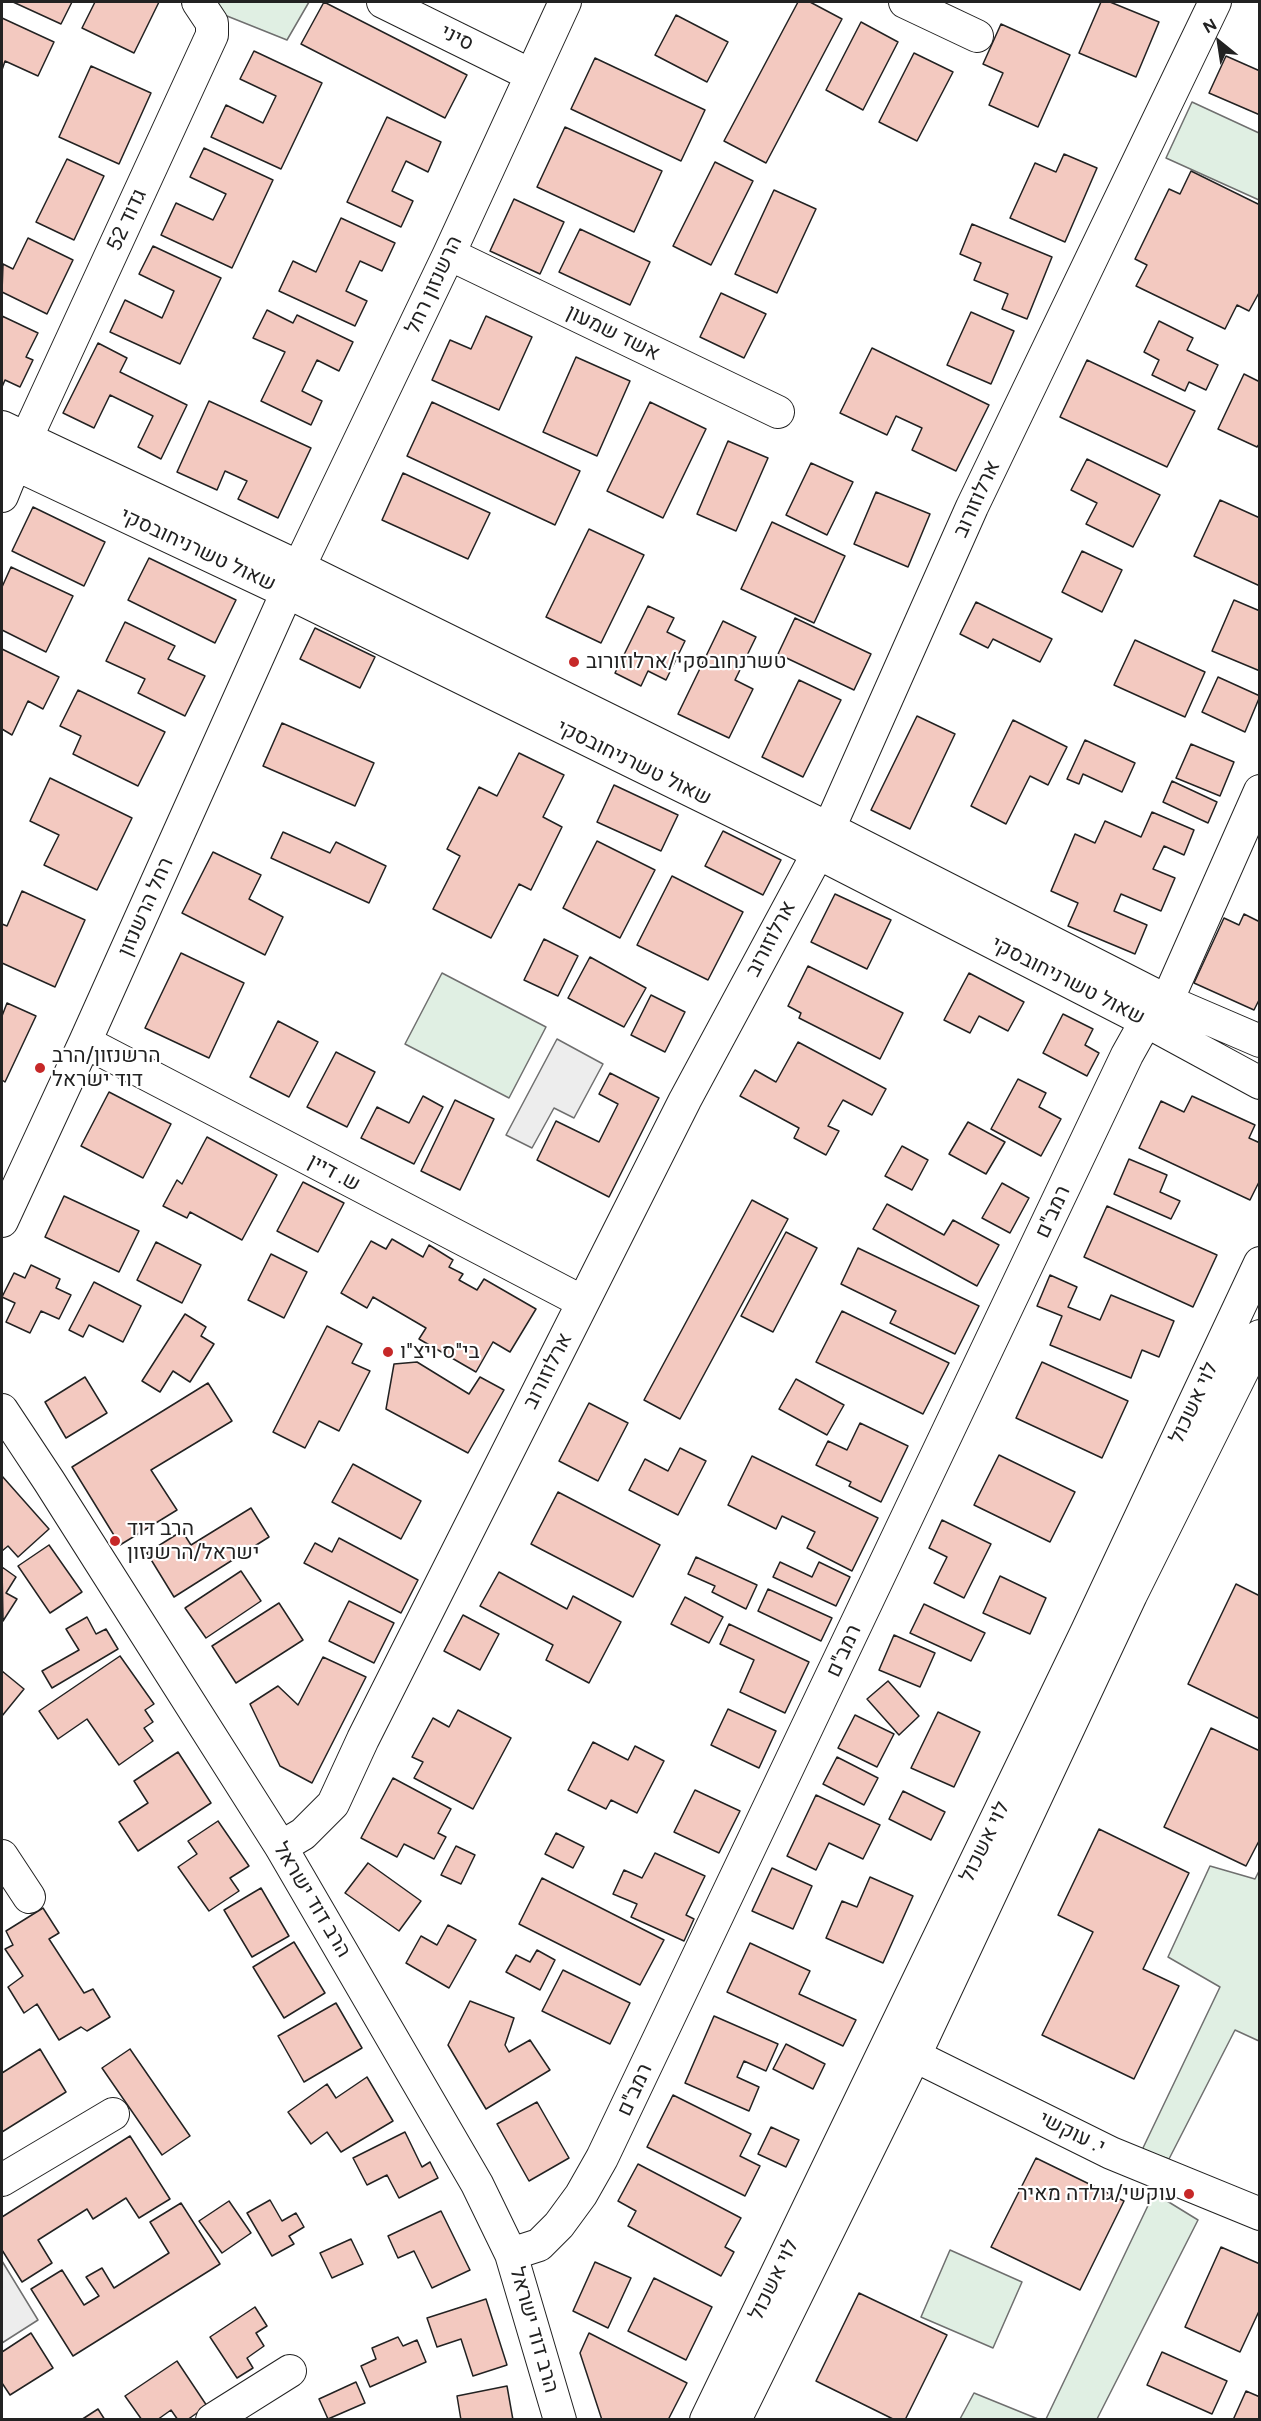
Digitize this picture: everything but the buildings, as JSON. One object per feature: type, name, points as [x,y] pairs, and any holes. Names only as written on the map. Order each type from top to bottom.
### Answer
[{"type":"street","name":"גדוד 52","points":[[2,496],[11,447],[212,35],[212,23],[198,2]]},
{"type":"street","name":"סיני","points":[[383,2],[531,75]]},
{"type":"street","name":"הרשנזון רחל","points":[[293,579],[565,2]]},
{"type":"street","points":[[904,2],[977,36]]},
{"type":"street","name":"ארלוזורוב","points":[[281,1847],[303,1834],[333,1804],[363,1739],[685,1100],[823,841],[972,507],[1215,2]]},
{"type":"street","name":"אשד שמעון","points":[[448,254],[778,412]]},
{"type":"street","name":"שאול טשרניחובסקי","points":[[11,447],[293,579],[823,841],[1156,1011],[1260,1083]]},
{"type":"street","name":"רחל הרשנזון","points":[[2,1221],[293,579]]},
{"type":"street","name":"רמב\"ם","points":[[511,2254],[538,2245],[559,2225],[581,2195],[602,2158],[1122,1066],[1156,1011],[1260,791]]},
{"type":"street","name":"שאול טשרניחובסקי","points":[[1156,1011],[1260,1041]]},
{"type":"street","name":"ש. דיין","points":[[85,1042],[583,1302]]},
{"type":"street","name":"לוי אשכול","points":[[735,2420],[1087,1631],[1260,1263]]},
{"type":"street","name":"לוי אשכול","points":[[706,2420],[902,2049],[1260,1336]]},
{"type":"street","name":"הרב דוד ישראל","points":[[2,1410],[281,1847],[477,2184],[511,2254],[560,2420]]},
{"type":"street","points":[[2,1856],[29,1898]]},
{"type":"street","name":"י. עוקשי","points":[[902,2049],[1111,2153],[1260,2214]]},
{"type":"street","points":[[2,2180],[113,2114]]},
{"type":"street","points":[[212,2420],[290,2371]]},
{"type":"green space","points":[[210,2],[309,2],[287,40],[222,14]]},
{"type":"green space","points":[[1192,102],[1259,133],[1259,200],[1166,158]]},
{"type":"green space","points":[[442,973],[546,1027],[509,1098],[405,1044]]},
{"type":"green space","points":[[1210,1866],[1255,1879],[1259,1871],[1259,2041],[1235,2030],[1169,2159],[1142,2150],[1220,1987],[1168,1957]]},
{"type":"green space","points":[[1154,2193],[1198,2220],[1097,2419],[1046,2419]]},
{"type":"green space","points":[[950,2250],[1022,2282],[993,2348],[921,2317]]},
{"type":"green space","points":[[974,2393],[1038,2419],[960,2419]]},
{"type":"shaded area","points":[[557,1039],[603,1064],[574,1118],[554,1108],[532,1148],[506,1135]]},
{"type":"shaded area","points":[[2,2261],[38,2320],[2,2343]]},
{"type":"place","name":"טשרנחובסקי/ארלוזורוב","points":[[574,662]]},
{"type":"place","name":"הרשנזון/הרב דוד ישראל","points":[[40,1068]]},
{"type":"place","name":"בי\"ס ויצ\"ו","points":[[388,1352]]},
{"type":"place","name":"הרב דוד ישראל/הרשנזון","points":[[115,1541]]},
{"type":"place","name":"עוקשי/גולדה מאיר","points":[[1189,2194]]}]
